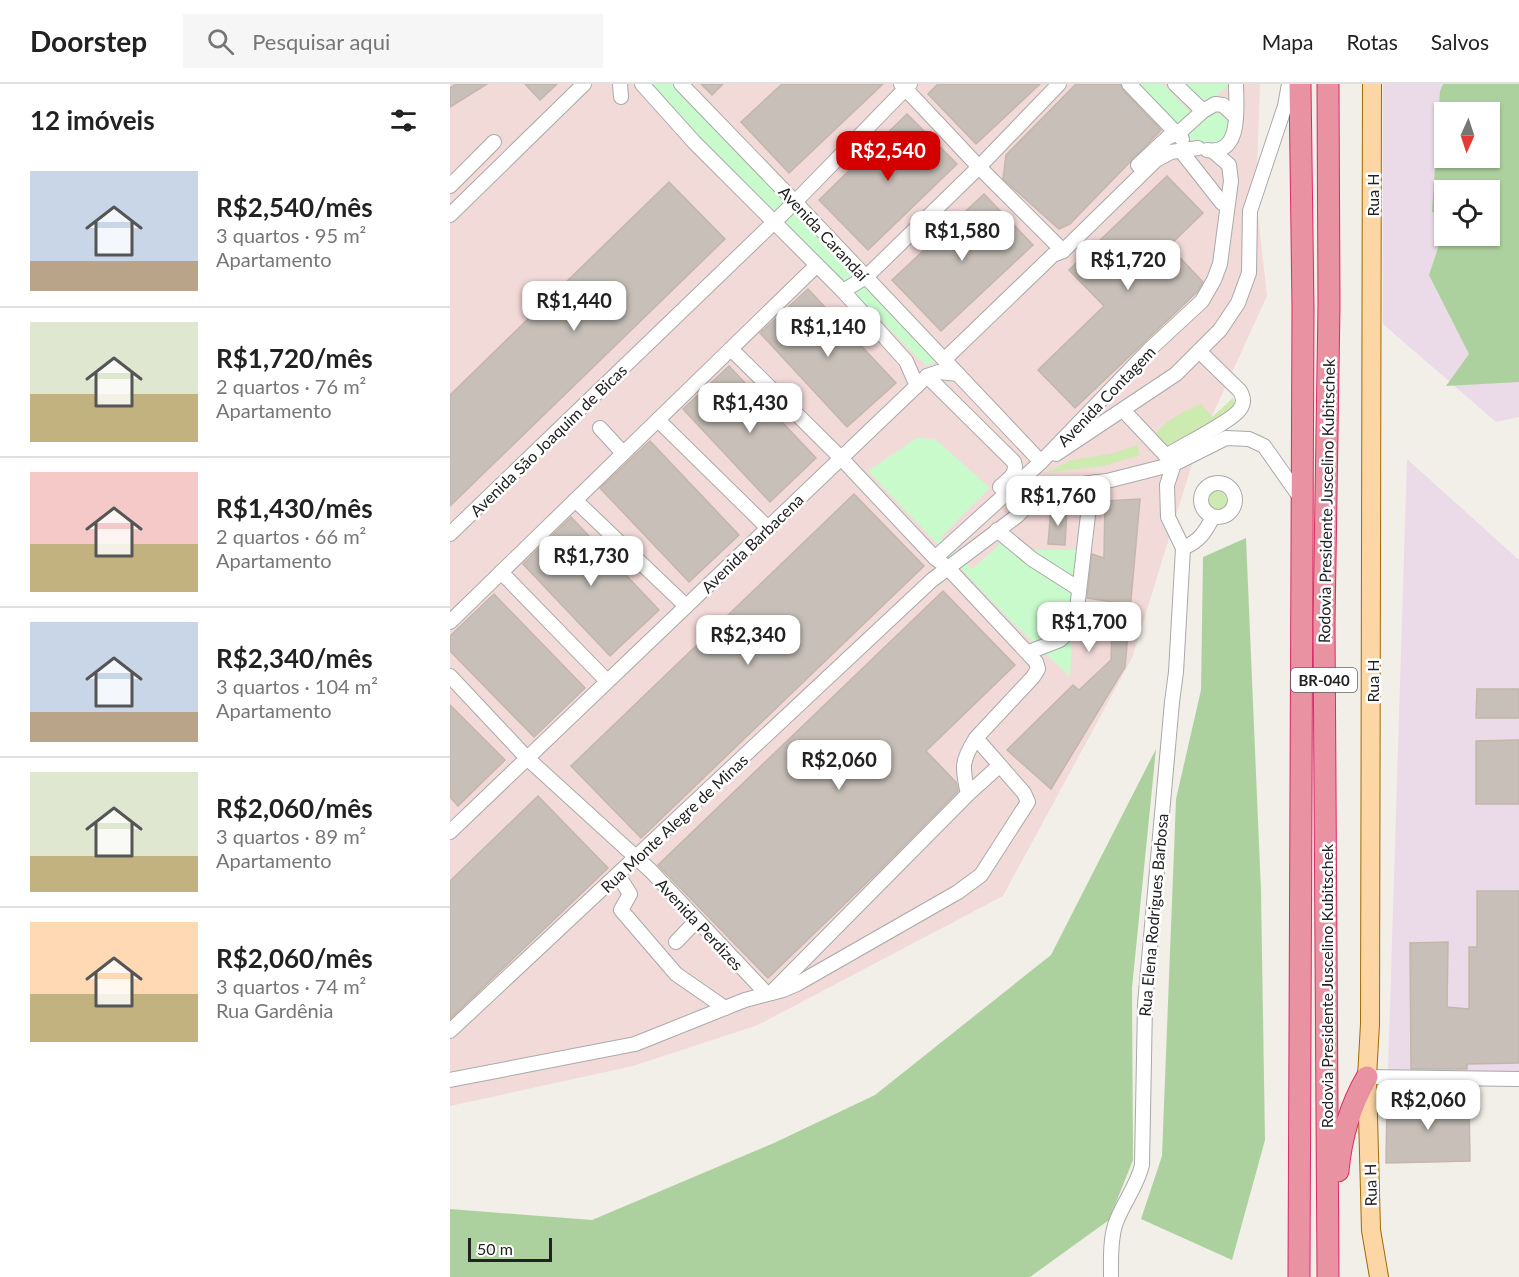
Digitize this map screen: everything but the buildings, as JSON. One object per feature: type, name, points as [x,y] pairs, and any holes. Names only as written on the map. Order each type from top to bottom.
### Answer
[{"type":"highway","name":"Rodovia Presidente Juscelino Kubitschek","points":[[1298,1270],[1303,308],[1300,84]]},
{"type":"highway","name":"Rodovia Presidente Juscelino Kubitschek","points":[[1328,84],[1329,305],[1324,624],[1328,1277]]},
{"type":"highway","points":[[1328,1255],[1342,1141],[1356,1095],[1367,1077]]},
{"type":"main road","name":"Rua H","points":[[1372,84],[1371,1000],[1367,1077],[1371,1230],[1378,1277]]},
{"type":"street","points":[[450,215],[584,84]]},
{"type":"street","name":"Avenida Carandaí","points":[[642,84],[663,115],[843,291],[906,361],[917,386]]},
{"type":"street","name":"Avenida Carandaí","points":[[681,84],[1041,462]]},
{"type":"street","points":[[843,291],[866,277],[979,167],[1059,84]]},
{"type":"street","points":[[1130,84],[1185,142],[1213,151],[1227,145],[1233,137],[1236,127],[1236,84]]},
{"type":"street","points":[[1174,84],[1203,111]]},
{"type":"street","points":[[1041,462],[1176,374],[1221,330],[1238,303],[1249,273],[1250,211],[1285,106],[1289,84]]},
{"type":"street","points":[[905,85],[1057,250]]},
{"type":"street","name":"Avenida São Joaquim de Bicas","points":[[450,534],[775,222],[905,85]]},
{"type":"street","points":[[1057,250],[1141,161],[1203,111],[1215,104],[1223,105],[1236,117]]},
{"type":"street","points":[[450,186],[494,142]]},
{"type":"street","points":[[945,359],[1057,250],[1147,167],[1163,155],[1198,148]]},
{"type":"street","points":[[1181,151],[1222,203]]},
{"type":"street","name":"Avenida Contagem","points":[[935,558],[1003,490],[1041,462],[1149,350],[1202,301],[1220,264],[1232,181],[1229,165],[1213,151]]},
{"type":"street","points":[[450,622],[818,265]]},
{"type":"street","points":[[732,349],[841,458],[935,558],[947,567],[1036,662],[1038,669],[1033,677],[976,738],[965,754],[963,764],[968,794]]},
{"type":"street","points":[[1170,460],[1236,414],[1243,403],[1243,396],[1239,391],[1199,351]]},
{"type":"street","points":[[958,374],[939,372],[927,376],[1014,462],[1015,473],[1003,490]]},
{"type":"street","name":"Avenida Barbacena","points":[[450,832],[927,376]]},
{"type":"street","points":[[981,398],[997,446]]},
{"type":"street","points":[[1123,410],[1170,460]]},
{"type":"street","points":[[658,420],[768,528]]},
{"type":"street","points":[[600,428],[623,453]]},
{"type":"street","points":[[1170,460],[1226,438],[1249,439],[1264,446],[1302,500]]},
{"type":"street","name":"Rua Monte Alegre de Minas","points":[[450,1031],[947,567],[1042,494],[1057,487],[1107,481],[1170,460]]},
{"type":"street","name":"Rua Elena Rodrigues Barbosa","points":[[1111,1277],[1111,1242],[1115,1224],[1139,1177],[1142,1165],[1145,1004],[1176,672],[1183,548],[1168,517],[1167,485],[1170,460]]},
{"type":"street","points":[[1029,652],[1060,640],[1075,627],[1090,498],[1095,482]]},
{"type":"street","points":[[575,500],[686,606]]},
{"type":"street","points":[[1183,548],[1202,536],[1213,517]]},
{"type":"street","points":[[997,530],[1032,559],[1079,589]]},
{"type":"street","points":[[501,572],[608,681]]},
{"type":"street","name":"Avenida Perdizes","points":[[450,676],[527,758],[651,871],[768,993]]},
{"type":"street","points":[[450,1080],[635,1044],[725,1008],[797,984],[958,892],[981,875],[1028,802],[1024,793],[976,738]]},
{"type":"street","points":[[768,993],[999,766]]},
{"type":"street","points":[[618,875],[630,894],[621,910],[636,930],[676,974],[725,1008]]},
{"type":"street","points":[[676,942],[697,920]]},
{"type":"street","points":[[1367,1077],[1519,1079]]},
{"type":"shaded area","points":[[450,84],[1260,84],[1256,197],[1267,296],[1196,451],[1132,658],[1003,896],[758,1025],[633,1066],[450,1106]]},
{"type":"shaded area","points":[[1383,84],[1519,84],[1519,417],[1496,422],[1383,324]]},
{"type":"shaded area","points":[[1407,459],[1519,560],[1519,1071],[1388,1071]]},
{"type":"green space","points":[[648,84],[676,84],[936,360],[933,364],[926,365],[919,359]]},
{"type":"green space","points":[[1137,84],[1163,84],[1191,113],[1213,112],[1226,115],[1231,128],[1226,141],[1209,145],[1190,140]]},
{"type":"green space","points":[[1178,84],[1230,84],[1212,100],[1194,101]]},
{"type":"green space","points":[[1443,84],[1519,84],[1519,382],[1446,386],[1469,354],[1429,275],[1439,246],[1500,246],[1500,180],[1434,180],[1435,168],[1500,168],[1500,102],[1439,102]]},
{"type":"green space","points":[[1434,182],[1434,212],[1432,212]]},
{"type":"green space","points":[[1233,398],[1236,407],[1176,444],[1159,445],[1155,437],[1162,426],[1175,417],[1201,404],[1212,417]]},
{"type":"green space","points":[[917,438],[935,439],[990,488],[941,537],[972,569],[1008,537],[1032,550],[1077,550],[1070,677],[1011,621],[868,471]]},
{"type":"green space","points":[[1137,445],[1140,455],[1103,466],[1045,473],[1071,460],[1110,454]]},
{"type":"green space","points":[[1217,491],[1224,494],[1227,501],[1224,508],[1217,511],[1210,508],[1207,501],[1210,494]]},
{"type":"green space","points":[[1246,538],[1261,891],[1265,1140],[1232,1260],[1141,1219],[1162,1156],[1176,799],[1201,690],[1203,557]]},
{"type":"green space","points":[[1156,749],[1132,988],[1133,1160],[1109,1220],[1030,1277],[450,1277],[450,1209],[592,1220],[774,1143],[875,1095],[1051,955]]}]
